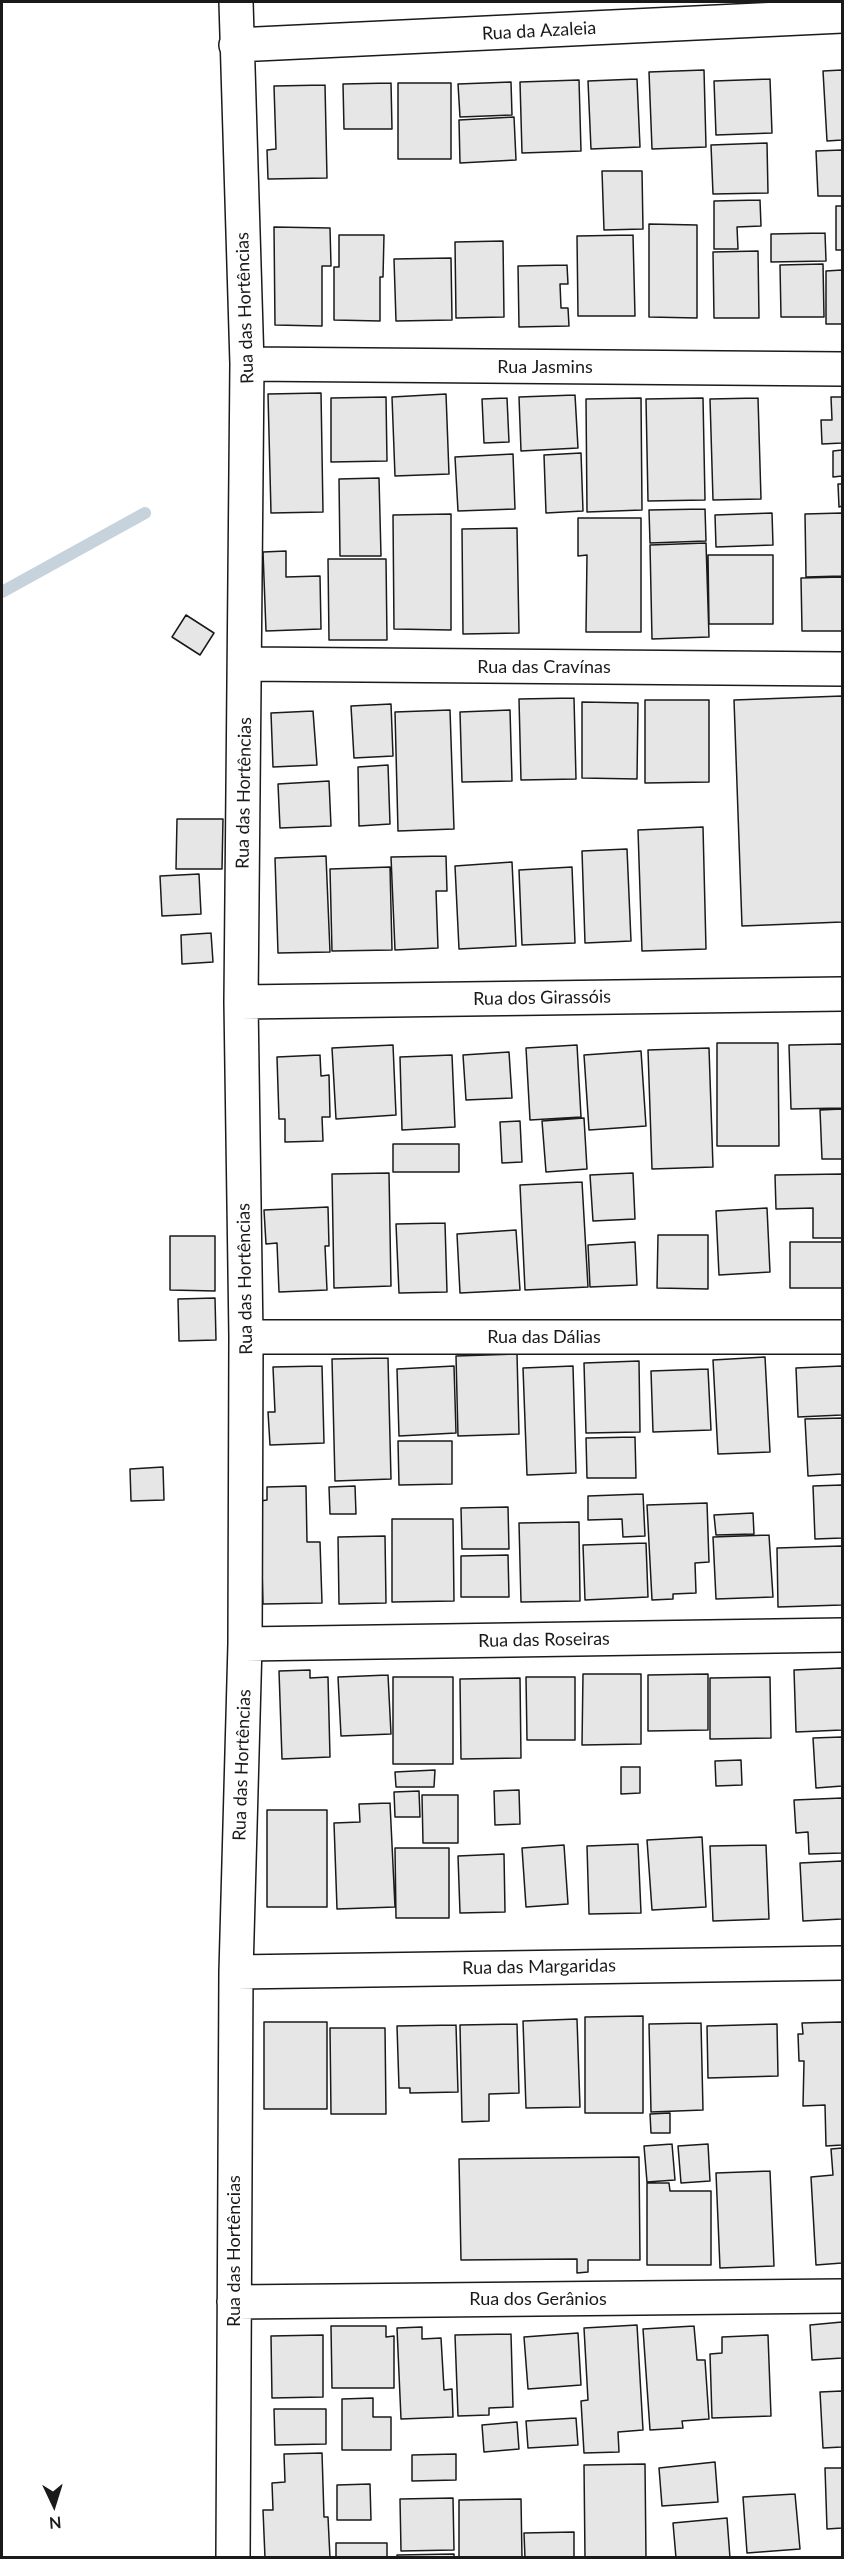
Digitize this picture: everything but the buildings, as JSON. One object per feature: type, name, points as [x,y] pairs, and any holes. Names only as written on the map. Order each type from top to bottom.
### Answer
[{"type":"street","name":"Rua das Hortências","points":[[233,2558],[236,1972],[245,1644],[246,1336],[241,1002],[247,364],[236,2]]},
{"type":"street","name":"Rua da Azaleia","points":[[236,45],[843,16]]},
{"type":"street","name":"Rua Jasmins","points":[[247,364],[843,369]]},
{"type":"street","name":"Rua das Cravínas","points":[[245,664],[843,669]]},
{"type":"street","name":"Rua dos Girassóis","points":[[241,1002],[843,994]]},
{"type":"street","name":"Rua das Dálias","points":[[246,1336],[843,1337]]},
{"type":"street","name":"Rua das Roseiras","points":[[245,1644],[843,1635]]},
{"type":"street","name":"Rua das Margaridas","points":[[236,1972],[843,1963]]},
{"type":"street","name":"Rua dos Gerânios","points":[[234,2301],[843,2296]]},
{"type":"waterway","points":[[2,592],[145,513]]}]
